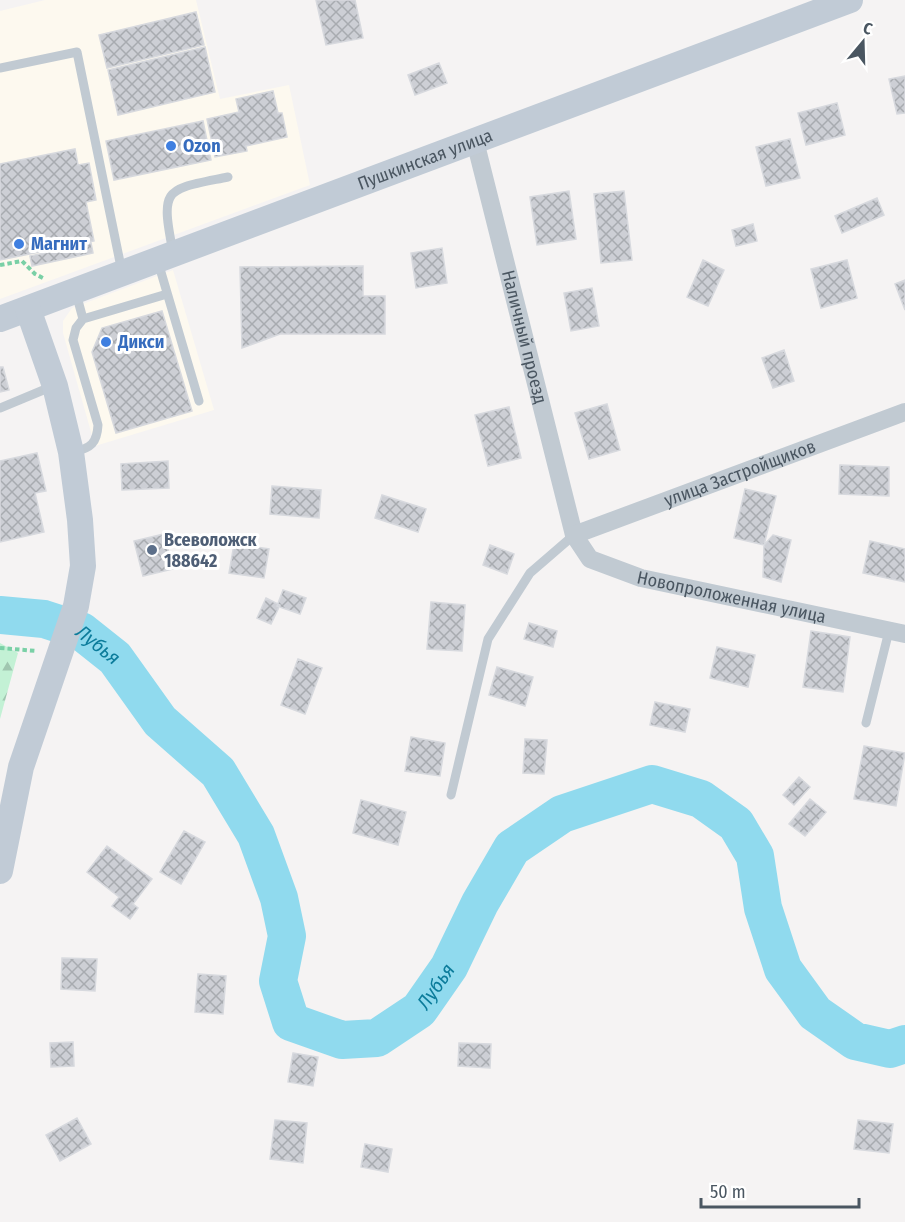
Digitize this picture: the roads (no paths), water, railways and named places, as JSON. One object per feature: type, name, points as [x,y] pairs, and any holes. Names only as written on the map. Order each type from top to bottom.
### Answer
[{"type":"street","name":"Пушкинская улица","points":[[8,313],[75,292],[850,0]]},
{"type":"street","name":"Наличный проезд","points":[[475,141],[574,535]]},
{"type":"street","points":[[0,871],[11,793],[21,767],[52,654],[76,606],[81,586],[83,547],[71,452],[55,386],[8,313]]},
{"type":"street","name":"улица Застройщиков","points":[[574,535],[905,412]]},
{"type":"street","name":"Новопроложенная улица","points":[[574,535],[590,559],[641,578],[897,632]]},
{"type":"lane","points":[[0,68],[76,52],[122,274]]},
{"type":"lane","points":[[199,401],[167,294],[165,212],[170,197],[181,187],[228,177]]},
{"type":"lane","points":[[75,292],[83,319]]},
{"type":"lane","points":[[71,452],[88,449],[97,439],[98,425],[74,340],[76,328],[83,319],[167,294]]},
{"type":"lane","points":[[0,408],[55,386]]},
{"type":"lane","points":[[451,795],[488,639],[530,573],[574,535]]},
{"type":"lane","points":[[866,723],[897,632]]},
{"type":"water","points":[[49,602],[38,635],[0,628],[0,603]]},
{"type":"waterway","name":"Лубья","points":[[0,615],[44,619],[81,631],[115,658],[160,721],[218,772],[256,835],[279,898],[287,936],[278,981],[291,1022],[342,1040],[377,1038],[419,1010],[449,967],[480,903],[512,848],[562,814],[652,784],[701,799],[736,824],[755,856],[763,908],[783,969],[815,1013],[855,1041],[890,1049],[905,1044]]},
{"type":"place","name":"Ozon","points":[[171,146]]},
{"type":"place","name":"Магнит","points":[[19,244]]},
{"type":"place","name":"Дикси","points":[[106,342]]},
{"type":"place","name":"Всеволожск 188642","points":[[152,550]]}]
